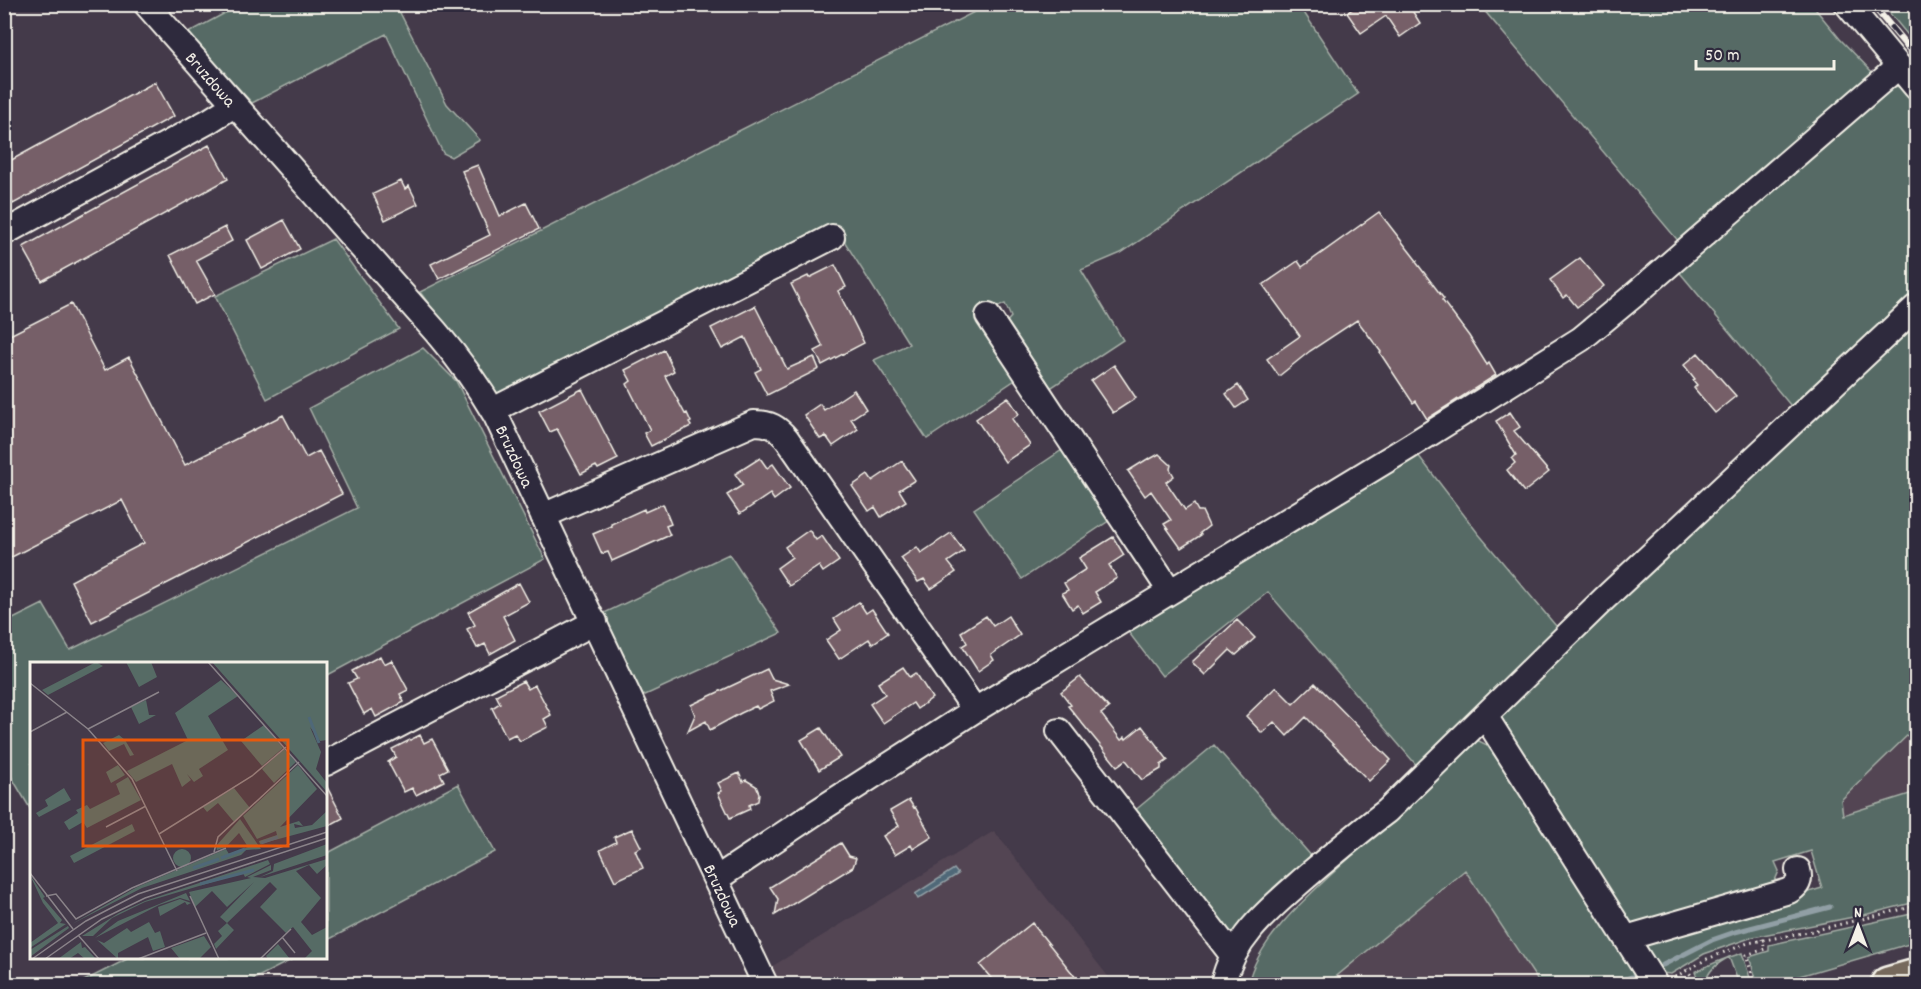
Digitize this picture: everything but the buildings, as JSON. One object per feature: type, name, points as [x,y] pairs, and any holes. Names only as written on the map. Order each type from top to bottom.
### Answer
[{"type":"highway","points":[[1888,984],[1917,976]]},
{"type":"street","name":"Bruzdowa","points":[[146,4],[462,363],[493,410],[765,984]]},
{"type":"street","points":[[1847,4],[1917,87]]},
{"type":"street","points":[[716,879],[975,710],[1407,448],[1581,339],[1899,66]]},
{"type":"street","points":[[4,233],[209,121],[234,105]]},
{"type":"street","points":[[493,410],[832,237]]},
{"type":"street","points":[[1224,984],[1233,956],[1248,933],[1270,909],[1356,834],[1387,812],[1605,599],[1917,307]]},
{"type":"street","points":[[988,316],[1170,591]]},
{"type":"street","points":[[543,516],[754,423],[777,428],[787,439],[975,710]]},
{"type":"street","points":[[327,762],[595,622]]},
{"type":"street","points":[[1485,716],[1626,938],[1663,981]]},
{"type":"street","points":[[1059,731],[1233,956]]},
{"type":"street","points":[[1626,938],[1789,891],[1797,887],[1800,878],[1798,870]]},
{"type":"path","points":[[1912,4],[1917,10]]},
{"type":"path","points":[[1663,981],[1707,959],[1762,939],[1808,932],[1917,906]]},
{"type":"path","points":[[1755,984],[1746,955],[1765,949],[1762,939]]},
{"type":"path","points":[[1686,984],[1692,977],[1687,969]]},
{"type":"shaded area","points":[[1916,727],[1916,792],[1842,815],[1841,800]]},
{"type":"shaded area","points":[[994,831],[1114,984],[779,984],[771,967]]},
{"type":"shaded area","points":[[1465,870],[1540,984],[1334,984],[1332,980]]},
{"type":"green space","points":[[1489,4],[1812,5],[1840,39],[1875,75],[1680,243],[1483,9]]},
{"type":"green space","points":[[240,5],[396,5],[447,104],[480,140],[451,157],[443,153],[386,34],[252,103],[188,33]]},
{"type":"green space","points":[[988,5],[1299,5],[1358,94],[1121,253],[1081,270],[1123,340],[1046,391],[1003,326],[1011,317],[1005,304],[976,316],[1018,378],[927,439],[874,360],[909,344],[836,228],[497,398],[420,292]]},
{"type":"green space","points":[[1883,5],[1916,5],[1916,45]]},
{"type":"green space","points":[[1886,85],[1901,87],[1916,106],[1916,289],[1791,406],[1676,268],[1794,172]]},
{"type":"green space","points":[[333,239],[399,329],[267,399],[215,296]]},
{"type":"green space","points":[[1916,322],[1916,727],[1841,800],[1843,815],[1916,792],[1916,902],[1753,937],[1704,954],[1671,974],[1660,973],[1647,954],[1646,942],[1651,939],[1822,888],[1811,851],[1775,862],[1779,871],[1771,890],[1631,926],[1498,716],[1727,496]]},
{"type":"green space","points":[[423,348],[456,381],[545,559],[327,675],[327,662],[30,662],[30,808],[5,766],[5,623],[43,604],[70,650],[357,508],[309,408]]},
{"type":"green space","points":[[1065,448],[1113,518],[1022,579],[974,509]]},
{"type":"green space","points":[[1415,451],[1477,532],[1561,632],[1418,767],[1268,592],[1162,676],[1123,625]]},
{"type":"green space","points":[[729,554],[781,633],[643,696],[602,614]]},
{"type":"green space","points":[[1475,739],[1487,745],[1601,907],[1643,984],[1540,984],[1465,870],[1332,980],[1334,984],[1248,984],[1265,946],[1295,909]]},
{"type":"green space","points":[[1214,745],[1313,858],[1231,937],[1133,812]]},
{"type":"green space","points":[[458,784],[495,852],[327,940],[327,853]]},
{"type":"green space","points":[[1916,913],[1916,942],[1772,984],[1758,984],[1749,957],[1769,951],[1769,945]]},
{"type":"green space","points":[[1742,953],[1752,984],[1739,984],[1729,957]]},
{"type":"green space","points":[[1727,958],[1714,968],[1704,984],[1688,984],[1697,977],[1695,972]]},
{"type":"green space","points":[[127,959],[293,959],[244,984],[78,984]]},
{"type":"water","points":[[954,869],[958,874],[918,899],[915,894]]},
{"type":"waterway","points":[[1663,965],[1712,940],[1735,932],[1830,907]]},
{"type":"waterway","points":[[1612,984],[1631,977]]},
{"type":"railway","points":[[1872,4],[1916,57]]}]
